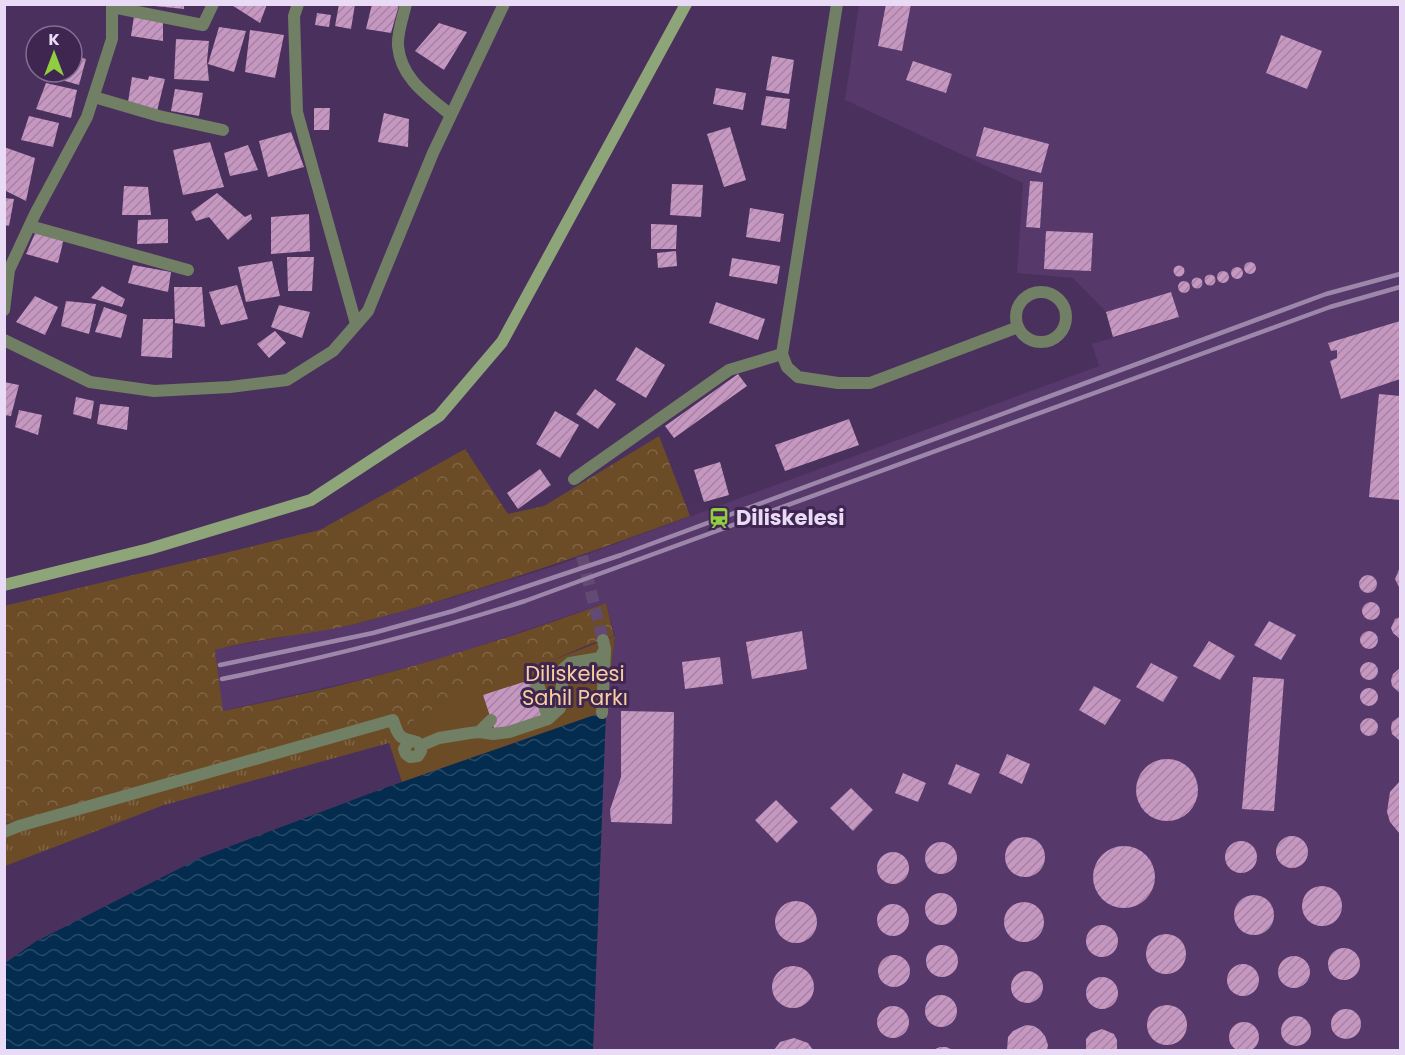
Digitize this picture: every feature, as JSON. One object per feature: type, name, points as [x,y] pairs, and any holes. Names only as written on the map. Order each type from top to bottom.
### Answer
[{"type":"main road","points":[[4,585],[149,549],[311,500],[439,416],[502,342],[686,4]]},
{"type":"street","points":[[4,310],[9,270],[35,214],[87,117],[112,39],[112,6],[203,25],[213,4]]},
{"type":"street","points":[[298,4],[294,16],[297,112],[356,324]]},
{"type":"street","points":[[406,4],[398,45],[403,69],[416,86],[451,115]]},
{"type":"street","points":[[4,340],[90,382],[154,391],[230,387],[287,380],[333,351],[368,310],[433,153],[504,4]]},
{"type":"street","points":[[837,4],[782,354],[787,368],[798,377],[838,383],[870,383],[1018,327]]},
{"type":"street","points":[[94,97],[159,116],[223,130]]},
{"type":"street","points":[[30,225],[188,270]]},
{"type":"street","points":[[1039,291],[1054,295],[1065,307],[1066,324],[1055,338],[1038,342],[1030,340],[1018,327],[1016,319],[1019,304],[1031,293],[1039,291]]},
{"type":"street","points":[[574,479],[729,370],[782,354]]},
{"type":"street","points":[[4,832],[393,720],[398,735],[415,744],[478,732],[501,734],[548,719],[560,708],[567,694],[563,669],[565,666],[570,663],[600,658],[604,644],[602,712]]},
{"type":"street","points":[[536,687],[539,687],[548,719]]},
{"type":"street","points":[[478,732],[491,720]]},
{"type":"shaded area","points":[[859,5],[1400,5],[1400,1050],[593,1050],[606,711],[615,636],[606,603],[450,656],[360,680],[222,711],[215,649],[356,624],[558,565],[1099,366],[1092,344],[1178,318],[1171,292],[1106,312],[1073,278],[1017,273],[1023,183],[845,100]]},
{"type":"green space","points":[[659,436],[690,516],[526,574],[401,612],[341,627],[215,650],[223,711],[392,672],[515,635],[606,603],[614,636],[590,644],[415,720],[403,731],[396,715],[5,824],[4,606],[320,530],[465,449],[508,514],[544,506]]},
{"type":"green space","name":"Diliskelesi Sahil Parkı","points":[[615,636],[606,711],[402,782],[389,743],[415,720],[445,702]]},
{"type":"green space","points":[[392,722],[396,737],[389,743],[164,805],[5,866],[5,836]]},
{"type":"water","points":[[606,711],[593,1050],[5,1050],[4,964],[35,942],[202,857],[382,789]]},
{"type":"building","points":[[155,4],[184,4],[184,9],[155,6]]},
{"type":"building","points":[[230,4],[267,4],[260,23]]},
{"type":"building","points":[[339,4],[355,4],[351,29],[335,26]]},
{"type":"building","points":[[372,4],[399,5],[391,33],[366,29]]},
{"type":"building","points":[[886,4],[911,4],[902,51],[878,46]]},
{"type":"building","points":[[317,13],[331,15],[329,27],[315,25]]},
{"type":"building","points":[[134,16],[163,21],[163,41],[131,36]]},
{"type":"building","points":[[439,23],[467,32],[444,70],[415,51]]},
{"type":"building","points":[[219,27],[246,31],[234,72],[208,64]]},
{"type":"building","points":[[250,30],[284,35],[275,78],[245,72]]},
{"type":"building","points":[[1281,35],[1322,51],[1307,89],[1266,73]]},
{"type":"building","points":[[176,39],[209,41],[207,61],[209,81],[174,79]]},
{"type":"building","points":[[772,56],[794,60],[789,94],[766,90]]},
{"type":"building","points":[[913,61],[952,74],[946,93],[906,80]]},
{"type":"building","points":[[149,76],[165,79],[157,111],[128,102],[132,77],[148,80]]},
{"type":"building","points":[[46,84],[77,90],[71,118],[36,109]]},
{"type":"building","points":[[716,88],[746,93],[743,110],[713,104]]},
{"type":"building","points":[[175,89],[203,93],[199,116],[171,111]]},
{"type":"building","points":[[766,96],[790,99],[786,129],[761,125]]},
{"type":"building","points":[[314,108],[330,108],[329,130],[314,130]]},
{"type":"building","points":[[384,113],[409,119],[408,147],[378,142]]},
{"type":"building","points":[[29,116],[59,123],[53,147],[21,140]]},
{"type":"building","points":[[730,127],[746,180],[724,187],[707,134]]},
{"type":"building","points":[[984,127],[1049,144],[1041,173],[976,156]]},
{"type":"building","points":[[291,132],[304,167],[268,177],[259,141]]},
{"type":"building","points":[[210,142],[224,187],[183,195],[173,150]]},
{"type":"building","points":[[248,145],[258,170],[230,176],[224,153]]},
{"type":"building","points":[[4,147],[35,158],[26,201],[4,190]]},
{"type":"building","points":[[1030,181],[1043,182],[1040,228],[1026,227]]},
{"type":"building","points":[[672,184],[703,185],[701,217],[670,215]]},
{"type":"building","points":[[124,186],[148,187],[151,215],[122,215]]},
{"type":"building","points":[[217,193],[245,217],[251,214],[252,219],[228,240],[209,217],[196,221],[191,212]]},
{"type":"building","points":[[4,198],[14,199],[9,226],[4,225]]},
{"type":"building","points":[[750,208],[784,214],[780,242],[746,237]]},
{"type":"building","points":[[309,214],[310,251],[271,254],[271,217]]},
{"type":"building","points":[[168,219],[168,243],[137,244],[138,220]]},
{"type":"building","points":[[651,224],[677,225],[676,249],[651,249]]},
{"type":"building","points":[[36,231],[64,238],[58,263],[26,254]]},
{"type":"building","points":[[1046,231],[1093,233],[1091,271],[1044,269]]},
{"type":"building","points":[[676,251],[677,266],[658,268],[657,253]]},
{"type":"building","points":[[287,257],[314,257],[312,291],[288,291]]},
{"type":"building","points":[[732,258],[780,266],[777,284],[729,276]]},
{"type":"building","points":[[272,261],[280,296],[246,302],[238,267]]},
{"type":"building","points":[[1250,262],[1256,268],[1250,274],[1244,268]]},
{"type":"building","points":[[133,265],[171,272],[168,292],[128,283]]},
{"type":"building","points":[[1179,265],[1185,271],[1179,277],[1173,271]]},
{"type":"building","points":[[1237,267],[1243,273],[1237,279],[1231,273]]},
{"type":"building","points":[[1223,271],[1229,277],[1223,283],[1217,277]]},
{"type":"building","points":[[1210,274],[1216,280],[1210,286],[1204,280]]},
{"type":"building","points":[[1197,277],[1203,283],[1197,289],[1191,283]]},
{"type":"building","points":[[1184,281],[1190,287],[1184,293],[1178,287]]},
{"type":"building","points":[[237,285],[248,319],[221,325],[209,292]]},
{"type":"building","points":[[102,286],[125,299],[122,307],[91,298]]},
{"type":"building","points":[[174,287],[202,287],[205,327],[175,323]]},
{"type":"building","points":[[1171,292],[1179,317],[1113,337],[1106,312]]},
{"type":"building","points":[[35,296],[58,307],[45,335],[16,322]]},
{"type":"building","points":[[66,301],[96,304],[89,334],[61,326]]},
{"type":"building","points":[[716,302],[765,319],[758,340],[709,323]]},
{"type":"building","points":[[279,305],[310,312],[302,338],[271,327]]},
{"type":"building","points":[[104,307],[127,315],[121,338],[95,332]]},
{"type":"building","points":[[143,319],[173,319],[172,358],[141,356]]},
{"type":"building","points":[[1400,321],[1400,379],[1341,399],[1330,361],[1337,358],[1337,350],[1331,351],[1328,343]]},
{"type":"building","points":[[275,331],[286,343],[269,358],[257,344]]},
{"type":"building","points":[[636,347],[665,365],[646,398],[616,380]]},
{"type":"building","points":[[738,374],[747,386],[674,438],[665,426]]},
{"type":"building","points":[[4,382],[19,385],[11,416],[4,415]]},
{"type":"building","points":[[595,389],[616,404],[598,429],[576,414]]},
{"type":"building","points":[[1379,394],[1400,396],[1400,500],[1369,497]]},
{"type":"building","points":[[76,397],[94,401],[91,419],[73,414]]},
{"type":"building","points":[[100,404],[129,407],[127,430],[97,424]]},
{"type":"building","points":[[19,410],[42,415],[38,435],[15,427]]},
{"type":"building","points":[[555,411],[579,425],[560,458],[536,444]]},
{"type":"building","points":[[849,419],[859,445],[785,471],[775,445]]},
{"type":"building","points":[[720,462],[729,495],[704,502],[694,470]]},
{"type":"building","points":[[540,469],[551,485],[518,509],[507,493]]},
{"type":"building","points":[[1400,567],[1400,589],[1395,579]]},
{"type":"building","points":[[1368,575],[1374,578],[1377,584],[1374,590],[1368,593],[1362,590],[1359,584],[1362,578]]},
{"type":"building","points":[[1371,602],[1377,605],[1380,611],[1377,617],[1371,620],[1365,617],[1362,611],[1365,605]]},
{"type":"building","points":[[1400,617],[1400,639],[1391,628],[1395,619]]},
{"type":"building","points":[[1269,621],[1296,635],[1281,660],[1254,645]]},
{"type":"building","points":[[802,631],[807,669],[752,679],[746,642]]},
{"type":"building","points":[[1369,631],[1375,634],[1378,640],[1375,646],[1369,649],[1363,646],[1360,640],[1363,634]]},
{"type":"building","points":[[1209,641],[1235,656],[1220,680],[1193,666]]},
{"type":"building","points":[[720,657],[723,684],[685,689],[682,662]]},
{"type":"building","points":[[1369,662],[1375,665],[1378,671],[1375,677],[1369,680],[1363,677],[1360,671],[1363,665]]},
{"type":"building","points":[[1151,663],[1178,677],[1163,702],[1136,687]]},
{"type":"building","points":[[1400,668],[1400,693],[1392,686],[1391,680],[1393,674]]},
{"type":"building","points":[[1253,677],[1284,679],[1274,811],[1242,809]]},
{"type":"building","points":[[533,679],[543,715],[495,731],[483,695]]},
{"type":"building","points":[[1094,686],[1121,700],[1105,725],[1079,710]]},
{"type":"building","points":[[1369,688],[1375,691],[1378,697],[1375,703],[1369,706],[1363,703],[1360,697],[1363,691]]},
{"type":"building","points":[[621,711],[674,712],[672,824],[611,822],[610,810],[621,777]]},
{"type":"building","points":[[1400,716],[1400,741],[1392,734],[1391,728],[1392,722]]},
{"type":"building","points":[[1369,718],[1375,721],[1378,727],[1375,733],[1369,736],[1363,733],[1360,727],[1363,721]]},
{"type":"building","points":[[1007,754],[1030,764],[1022,784],[999,773]]},
{"type":"building","points":[[1167,759],[1179,761],[1189,768],[1196,778],[1198,790],[1196,802],[1189,812],[1179,819],[1167,821],[1155,819],[1145,812],[1138,802],[1136,790],[1138,778],[1145,768],[1155,761]]},
{"type":"building","points":[[956,764],[980,774],[971,794],[948,784]]},
{"type":"building","points":[[903,773],[926,783],[918,802],[895,793]]},
{"type":"building","points":[[1400,781],[1400,834],[1390,822],[1387,812],[1390,792]]},
{"type":"building","points":[[851,788],[873,810],[853,831],[830,808]]},
{"type":"building","points":[[776,800],[798,822],[777,843],[755,820]]},
{"type":"building","points":[[1292,836],[1303,841],[1308,852],[1303,863],[1292,868],[1281,863],[1276,852],[1281,841]]},
{"type":"building","points":[[1025,837],[1033,838],[1039,843],[1044,849],[1044,865],[1039,871],[1033,876],[1025,877],[1017,876],[1011,871],[1006,865],[1005,857],[1006,849],[1011,843],[1017,838]]},
{"type":"building","points":[[1241,841],[1252,846],[1257,857],[1252,868],[1241,873],[1230,868],[1225,857],[1230,846]]},
{"type":"building","points":[[941,842],[952,847],[957,858],[952,869],[941,874],[930,869],[925,858],[930,847]]},
{"type":"building","points":[[1124,846],[1136,848],[1146,855],[1153,865],[1155,877],[1153,889],[1146,899],[1136,906],[1124,908],[1112,906],[1102,899],[1095,889],[1093,877],[1095,865],[1102,855],[1112,848]]},
{"type":"building","points":[[893,852],[904,857],[909,868],[904,879],[893,884],[882,879],[877,868],[882,857]]},
{"type":"building","points":[[1322,886],[1330,887],[1336,892],[1341,898],[1341,914],[1336,920],[1330,925],[1322,926],[1314,925],[1308,920],[1303,914],[1302,906],[1303,898],[1308,892],[1314,887]]},
{"type":"building","points":[[941,893],[952,898],[957,909],[952,920],[941,925],[930,920],[925,909],[930,898]]},
{"type":"building","points":[[1254,895],[1262,896],[1268,901],[1273,907],[1273,923],[1268,929],[1262,934],[1254,935],[1246,934],[1240,929],[1235,923],[1234,915],[1235,907],[1240,901],[1246,896]]},
{"type":"building","points":[[796,901],[811,907],[817,922],[811,937],[796,943],[781,937],[775,922],[781,907]]},
{"type":"building","points":[[1024,902],[1032,903],[1038,908],[1043,914],[1043,930],[1038,936],[1032,941],[1024,942],[1016,941],[1010,936],[1005,930],[1004,922],[1005,914],[1010,908],[1016,903]]},
{"type":"building","points":[[893,904],[904,909],[909,920],[904,931],[893,936],[882,931],[877,920],[882,909]]},
{"type":"building","points":[[1102,925],[1114,929],[1118,941],[1114,953],[1102,957],[1090,953],[1086,941],[1090,929]]},
{"type":"building","points":[[1166,934],[1174,935],[1180,940],[1185,946],[1185,962],[1180,968],[1174,973],[1166,974],[1158,973],[1152,968],[1147,962],[1146,954],[1147,946],[1152,940],[1158,935]]},
{"type":"building","points":[[942,945],[953,950],[958,961],[953,972],[942,977],[931,972],[926,961],[931,950]]},
{"type":"building","points":[[1344,948],[1355,953],[1360,964],[1355,975],[1344,980],[1333,975],[1328,964],[1333,953]]},
{"type":"building","points":[[894,955],[905,960],[910,971],[905,982],[894,987],[883,982],[878,971],[883,960]]},
{"type":"building","points":[[1294,956],[1305,961],[1310,972],[1305,983],[1294,988],[1283,983],[1278,972],[1283,961]]},
{"type":"building","points":[[1243,964],[1254,969],[1259,980],[1254,991],[1243,996],[1232,991],[1227,980],[1232,969]]},
{"type":"building","points":[[793,966],[808,972],[814,987],[808,1002],[793,1008],[778,1002],[772,987],[778,972]]},
{"type":"building","points":[[1027,971],[1039,975],[1043,987],[1039,999],[1027,1003],[1015,999],[1011,987],[1015,975]]},
{"type":"building","points":[[1102,977],[1114,981],[1118,993],[1114,1005],[1102,1009],[1090,1005],[1086,993],[1090,981]]},
{"type":"building","points":[[941,995],[952,1000],[957,1011],[952,1022],[941,1027],[930,1022],[925,1011],[930,1000]]},
{"type":"building","points":[[1167,1005],[1175,1006],[1181,1011],[1186,1017],[1186,1033],[1181,1039],[1175,1044],[1167,1045],[1159,1044],[1153,1039],[1148,1033],[1147,1025],[1148,1017],[1153,1011],[1159,1006]]},
{"type":"building","points":[[893,1006],[904,1011],[909,1022],[904,1033],[893,1038],[882,1033],[877,1022],[882,1011]]},
{"type":"building","points":[[1346,1009],[1357,1013],[1361,1024],[1357,1035],[1346,1039],[1335,1035],[1331,1024],[1335,1013]]},
{"type":"building","points":[[1296,1016],[1307,1020],[1311,1031],[1307,1042],[1296,1046],[1285,1042],[1281,1031],[1285,1020]]},
{"type":"building","points":[[1244,1022],[1250,1023],[1258,1031],[1258,1043],[1250,1051],[1244,1052],[1238,1051],[1230,1043],[1229,1037],[1230,1031],[1238,1023]]},
{"type":"building","points":[[1026,1025],[1040,1030],[1045,1036],[1047,1050],[1007,1050],[1008,1037],[1013,1031]]},
{"type":"building","points":[[1102,1029],[1114,1034],[1117,1040],[1117,1050],[1086,1050],[1086,1039],[1091,1033]]},
{"type":"building","points":[[794,1038],[808,1043],[813,1050],[774,1050],[780,1042]]},
{"type":"building","points":[[946,1047],[954,1050],[933,1050]]},
{"type":"tunnel","points":[[582,556],[603,640]]},
{"type":"railway","points":[[220,665],[373,633],[453,611],[621,555],[1326,294],[1400,274]]},
{"type":"railway","points":[[222,679],[374,644],[525,601],[1330,307],[1400,287]]},
{"type":"place","name":"Diliskelesi","points":[[719,518]]}]
